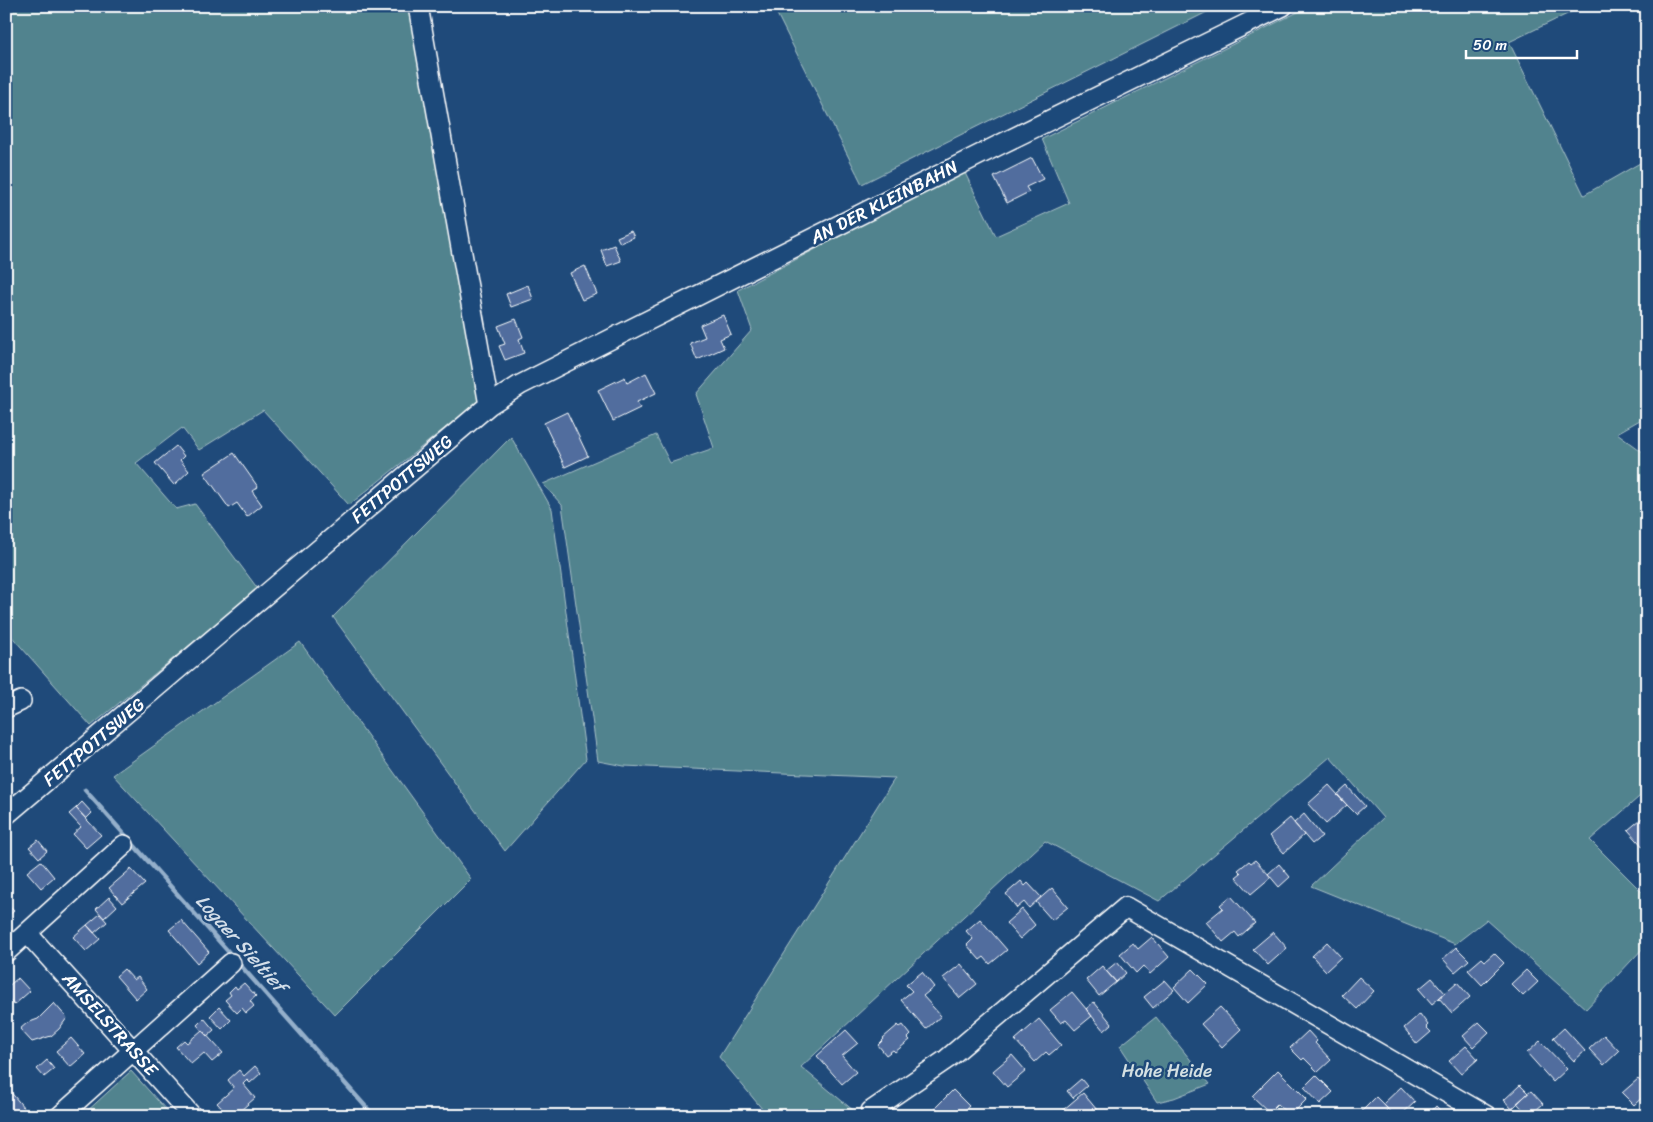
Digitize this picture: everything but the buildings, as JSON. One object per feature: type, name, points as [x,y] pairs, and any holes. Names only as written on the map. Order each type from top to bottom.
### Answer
[{"type":"street","points":[[418,6],[489,405]]},
{"type":"street","name":"AN DER KLEINBAHN","points":[[489,405],[520,385],[600,344],[1283,6]]},
{"type":"street","name":"FETTPOTTSWEG","points":[[6,816],[489,405]]},
{"type":"street","points":[[6,952],[124,846]]},
{"type":"street","points":[[872,1110],[947,1059],[1126,907],[1487,1116]]},
{"type":"street","name":"AMSELSTRASSE","points":[[28,933],[192,1116]]},
{"type":"street","points":[[60,1116],[231,963]]},
{"type":"green space","points":[[6,6],[410,6],[479,401],[349,505],[263,410],[199,450],[182,428],[136,463],[176,509],[195,504],[258,589],[91,726],[6,630]]},
{"type":"green space","points":[[773,6],[1219,6],[862,184]]},
{"type":"green space","points":[[1310,6],[1584,6],[1509,42],[1584,195],[1647,159],[1647,416],[1617,433],[1647,455],[1647,790],[1590,840],[1647,897],[1647,944],[1586,1009],[1486,920],[1455,944],[1311,886],[1383,818],[1330,757],[1159,901],[1045,841],[801,1067],[860,1116],[768,1116],[719,1057],[895,778],[624,766],[598,761],[562,505],[543,484],[656,435],[670,463],[714,448],[696,394],[752,330],[738,290],[964,171],[996,236],[1069,203],[1042,139]]},
{"type":"green space","points":[[511,437],[552,509],[586,759],[505,851],[333,617]]},
{"type":"green space","points":[[300,642],[471,879],[335,1015],[113,775]]},
{"type":"green space","name":"Hohe Heide","points":[[1156,1017],[1210,1084],[1174,1098],[1157,1102],[1120,1046]]},
{"type":"green space","points":[[131,1071],[168,1112],[164,1116],[87,1116],[85,1113]]},
{"type":"waterway","name":"Logaer Sieltief","points":[[85,790],[374,1116]]}]
